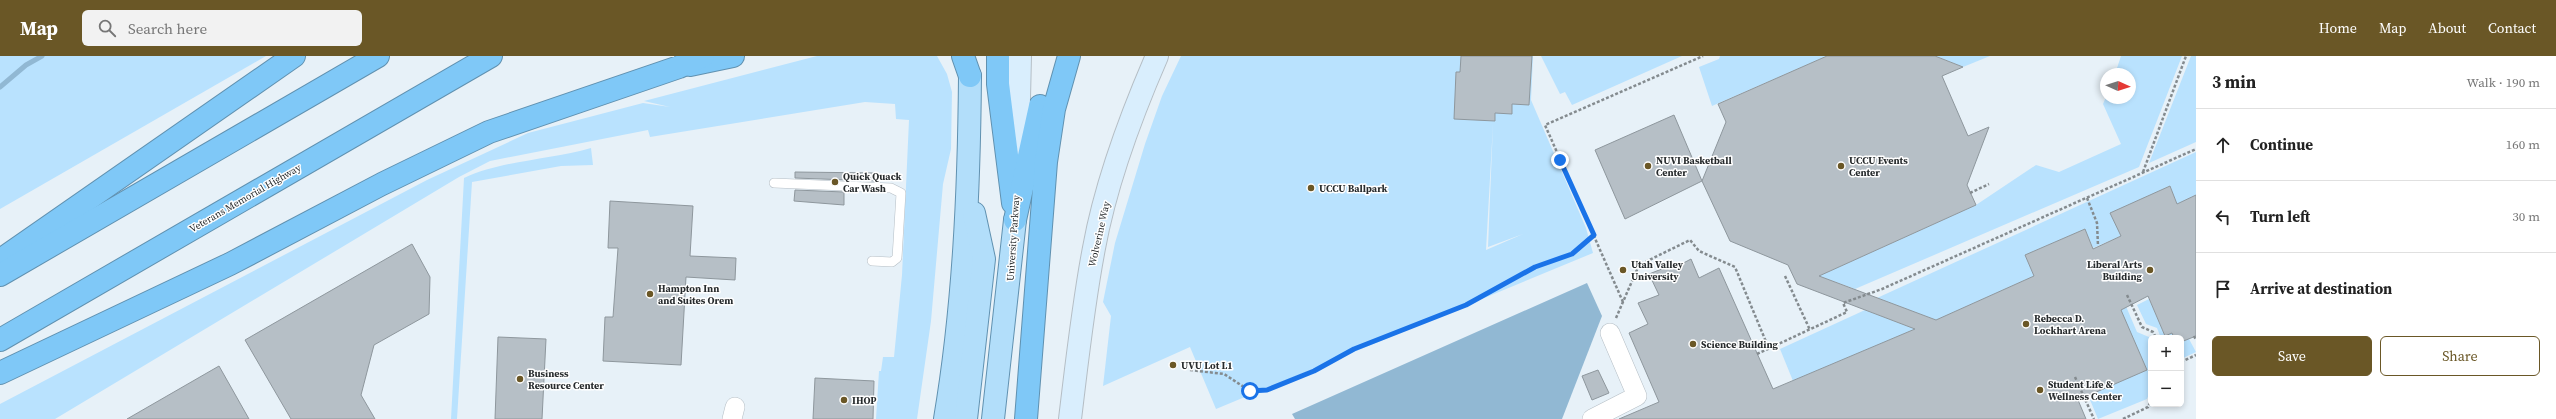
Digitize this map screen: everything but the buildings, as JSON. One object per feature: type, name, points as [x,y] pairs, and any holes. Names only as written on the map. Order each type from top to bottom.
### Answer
[{"type":"highway","points":[[0,260],[294,56]]},
{"type":"highway","points":[[0,275],[378,56]]},
{"type":"highway","name":"Veterans Memorial Highway","points":[[0,340],[491,56]]},
{"type":"highway","points":[[0,373],[230,264],[382,184],[488,132],[679,67],[703,56]]},
{"type":"highway","points":[[679,67],[733,56]]},
{"type":"highway","points":[[964,56],[970,66]]},
{"type":"highway","points":[[998,56],[998,84],[1015,220]]},
{"type":"highway","points":[[1015,220],[1041,105],[1056,56]]},
{"type":"highway","points":[[1026,419],[1046,162],[1054,109],[1069,56]]},
{"type":"main road","name":"University Parkway","points":[[993,419],[998,388],[1015,220],[1020,56]]},
{"type":"main road","name":"Wolverine Way","points":[[1070,419],[1075,370],[1094,248],[1124,136],[1157,56]]},
{"type":"main road","points":[[945,419],[964,260],[969,186],[970,66]]},
{"type":"main road","points":[[966,419],[984,259],[969,186]]},
{"type":"main road","points":[[998,388],[1003,419]]},
{"type":"street","points":[[1592,419],[1637,396],[1610,333]]},
{"type":"lane","points":[[774,183],[891,188],[900,193],[897,258],[892,262],[872,261]]},
{"type":"path","points":[[1623,302],[1545,125],[1703,56]]},
{"type":"path","points":[[2142,172],[2186,56]]},
{"type":"path","points":[[1757,354],[1847,312],[1843,303],[1882,289],[2196,149]]},
{"type":"path","points":[[1970,193],[1989,184]]},
{"type":"path","points":[[2087,198],[2097,223],[2098,246]]},
{"type":"path","points":[[1190,370],[1224,374],[1250,391],[1267,390],[1314,371],[1354,349],[1466,305],[1535,267],[1572,254],[1594,235]]},
{"type":"path","points":[[1610,333],[1639,264],[1690,240],[1699,251],[1735,267],[1769,348]]},
{"type":"path","points":[[1785,276],[1810,330]]},
{"type":"path","points":[[2127,295],[2142,327],[2153,332],[2154,335]]},
{"type":"path","points":[[2184,361],[2196,355]]},
{"type":"path","points":[[2075,376],[2094,419]]},
{"type":"path","points":[[2123,419],[2148,407]]},
{"type":"shaded area","points":[[0,56],[266,56],[0,209]]},
{"type":"shaded area","points":[[817,56],[937,56],[947,74],[952,92],[951,149],[943,184],[931,321],[917,419],[876,419],[879,371],[881,371],[883,357],[894,357],[902,275],[909,120],[896,119],[895,104],[865,102],[650,137],[648,130],[490,161],[459,177],[55,419],[0,419],[0,404],[427,180],[528,133],[643,103],[670,107],[644,101]]},
{"type":"shaded area","name":"UCCU Ballpark","points":[[1181,56],[1533,56],[1531,100],[1586,228],[1593,253],[1216,409],[1190,347],[1103,386],[1111,316],[1103,302],[1115,243],[1145,144],[1162,96]],"holes":[[[1493,124],[1488,247],[1523,234],[1486,250]]]},
{"type":"shaded area","points":[[1541,56],[1682,56],[1572,105],[1565,92],[1560,94]]},
{"type":"shaded area","points":[[1720,56],[1827,56],[1712,106],[1699,67],[1719,59]]},
{"type":"shaded area","points":[[1936,56],[1990,56],[1963,67]]},
{"type":"shaded area","points":[[2121,56],[2182,56],[2139,167],[1855,289],[1819,276],[1976,205],[2036,165],[2059,172],[2121,144],[2103,104],[2136,104],[2136,68],[2117,68]]},
{"type":"shaded area","points":[[2191,56],[2196,56],[2196,142],[2149,163]]},
{"type":"shaded area","points":[[591,148],[593,165],[561,166],[472,182],[457,419],[451,419],[464,178],[495,167]]},
{"type":"shaded area","points":[[2196,152],[2196,195],[2177,204],[2170,186],[2111,213],[2121,236],[2093,248],[2085,229],[2025,255],[2034,276],[1936,320],[1877,298]]},
{"type":"shaded area","points":[[1587,283],[1602,316],[1562,419],[1295,419],[1292,414]]},
{"type":"shaded area","points":[[2122,297],[2137,332],[2148,337],[2148,396],[2147,399],[2098,419],[2088,395],[2147,370],[2116,300]]},
{"type":"shaded area","points":[[2149,299],[2165,335],[2160,335],[2157,328],[2146,324],[2137,305]]},
{"type":"shaded area","points":[[1865,310],[1915,329],[1793,381],[1780,349]]},
{"type":"shaded area","points":[[2189,339],[2196,352],[2184,358],[2184,341]]},
{"type":"waterway","points":[[0,87],[26,65],[42,56]]},
{"type":"place","name":"NUVI Basketball Center","points":[[1648,166]]},
{"type":"place","name":"UCCU Events Center","points":[[1841,166]]},
{"type":"place","name":"Quick Quack Car Wash","points":[[835,182]]},
{"type":"place","name":"UCCU Ballpark","points":[[1311,188]]},
{"type":"place","name":"Utah Valley University","points":[[1623,270]]},
{"type":"place","name":"Liberal Arts Building","points":[[2150,270]]},
{"type":"place","name":"Hampton Inn and Suites Orem","points":[[650,294]]},
{"type":"place","name":"Rebecca D. Lockhart Arena","points":[[2026,324]]},
{"type":"place","name":"Science Building","points":[[1693,344]]},
{"type":"place","name":"UVU Lot L1","points":[[1173,365]]},
{"type":"place","name":"Business Resource Center","points":[[520,379]]},
{"type":"place","name":"Student Life & Wellness Center","points":[[2040,390]]},
{"type":"place","name":"IHOP","points":[[844,400]]},
{"type":"route","points":[[1250,391],[1267,390],[1314,371],[1354,349],[1466,305],[1535,267],[1572,254],[1594,235],[1560,160]]}]
